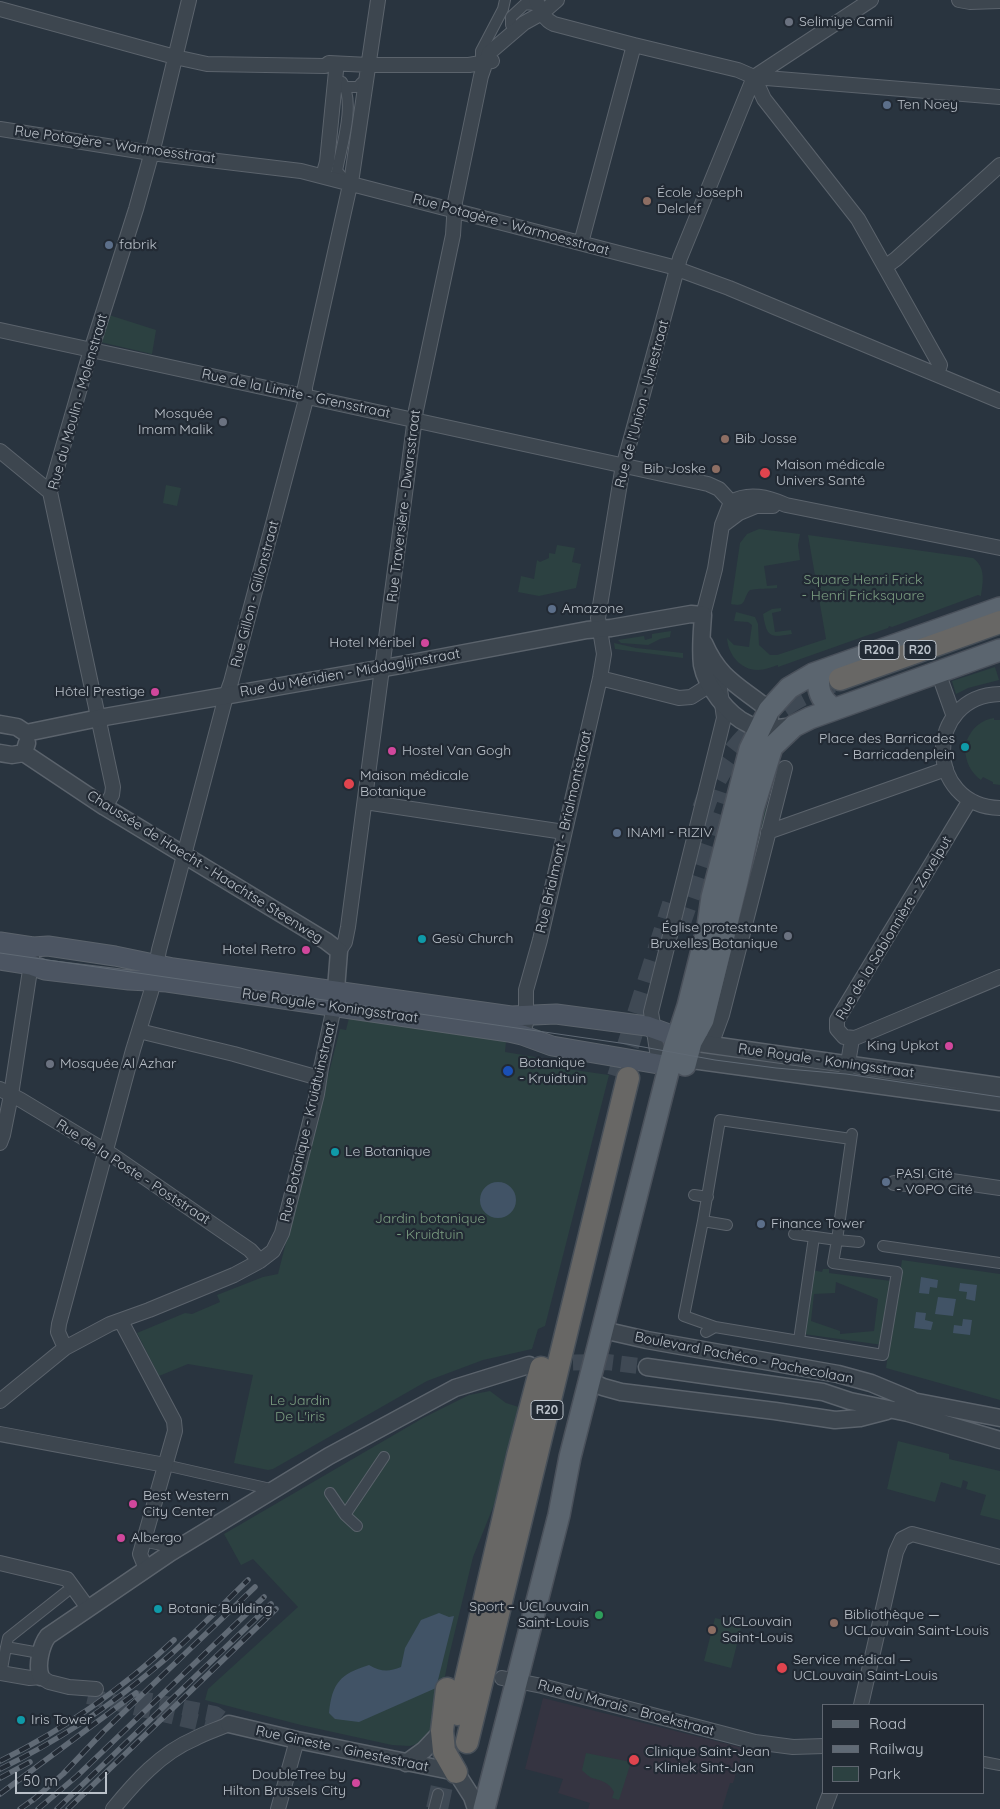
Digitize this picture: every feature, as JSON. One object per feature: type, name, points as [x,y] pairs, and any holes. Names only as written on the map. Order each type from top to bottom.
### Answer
[{"type":"highway","name":"R20","points":[[835,688],[1000,622]]},
{"type":"highway","name":"R20","points":[[835,688],[1000,636]]},
{"type":"highway","name":"R20","points":[[454,1736],[468,1668],[518,1456],[623,1078],[454,1736],[444,1751],[456,1772]]},
{"type":"main road","name":"R20a","points":[[768,728],[794,726],[835,688],[1000,608]]},
{"type":"main road","name":"R20a","points":[[768,728],[789,688],[835,688],[938,672],[1000,651]]},
{"type":"main road","points":[[480,1804],[510,1679],[559,1515],[584,1460],[596,1384],[687,1050],[703,1020],[737,882],[768,728]]},
{"type":"main road","name":"Rue Royale - Koningsstraat","points":[[0,942],[32,956],[45,970],[154,973],[335,999],[511,1016],[556,1014],[648,1026],[687,1050]]},
{"type":"main road","name":"Rue Royale - Koningsstraat","points":[[0,960],[32,956]]},
{"type":"main road","name":"Rue Royale - Koningsstraat","points":[[335,999],[522,1035],[552,1046],[687,1050]]},
{"type":"street","name":"Rue du Moulin - Molenstraat","points":[[105,807],[112,795],[113,787],[50,492],[136,209],[189,0]]},
{"type":"street","points":[[339,175],[369,65],[378,0]]},
{"type":"street","points":[[504,5],[513,22],[525,4],[537,6],[557,0]]},
{"type":"street","points":[[754,77],[871,0]]},
{"type":"street","points":[[959,0],[970,2],[1000,1]]},
{"type":"street","points":[[339,175],[327,162],[337,76],[329,63],[469,65],[481,58],[504,5]]},
{"type":"street","points":[[3,6],[175,57],[207,64],[337,76],[358,87],[361,83]]},
{"type":"street","points":[[481,58],[496,60],[526,34],[537,6]]},
{"type":"street","points":[[537,6],[550,22],[634,45],[738,70],[754,77],[1000,97]]},
{"type":"street","points":[[581,243],[634,45]]},
{"type":"street","name":"Rue Traversière - Dwarsstraat","points":[[339,951],[345,942],[348,927],[415,420],[453,235],[455,202],[479,84],[481,58]]},
{"type":"street","points":[[754,77],[764,99],[858,219],[940,365],[937,374]]},
{"type":"street","name":"Rue de l'Union - Uniestraat","points":[[599,629],[598,618],[624,465],[680,258],[754,77]]},
{"type":"street","name":"Rue Potagère - Warmoesstraat","points":[[0,129],[151,152],[339,175],[455,210],[677,270],[729,288],[1000,401]]},
{"type":"street","points":[[885,267],[1000,165]]},
{"type":"street","name":"Rue Gillon - Gillonstraat","points":[[65,1348],[58,1332],[59,1324],[132,1050],[140,1030],[183,855],[226,696],[232,682],[305,397],[305,387],[339,175]]},
{"type":"street","name":"Rue de la Limite - Grensstraat","points":[[0,330],[708,484],[719,488],[731,502]]},
{"type":"street","points":[[0,451],[50,492]]},
{"type":"street","points":[[768,728],[748,724],[722,703],[710,685],[702,664],[703,614],[716,569],[722,525],[731,502],[748,495],[773,499],[786,505]]},
{"type":"street","points":[[722,525],[739,513],[756,506],[786,505],[1000,548]]},
{"type":"street","name":"Rue du Méridien - Middaglijnstraat","points":[[26,733],[99,718],[587,630],[669,617],[703,614]]},
{"type":"street","name":"Rue Brialmont - Brialmontstraat","points":[[522,1035],[526,1023],[526,990],[540,940],[600,678],[604,654],[599,629]]},
{"type":"street","points":[[702,639],[710,657],[768,728]]},
{"type":"street","points":[[717,666],[724,718],[651,1012],[654,1029],[687,1050],[722,1015],[785,768]]},
{"type":"street","points":[[938,672],[954,717]]},
{"type":"street","points":[[600,678],[679,698],[691,697],[710,685]]},
{"type":"street","points":[[1000,694],[973,700],[966,705],[954,717],[947,728],[943,744],[943,761],[953,784],[970,800],[986,807],[1000,808]]},
{"type":"street","points":[[0,724],[17,727],[26,733],[27,744],[24,753],[12,755],[0,753]]},
{"type":"street","name":"Chaussée de Haecht - Haachtse Steenweg","points":[[24,753],[105,807],[326,940],[339,951]]},
{"type":"street","points":[[768,832],[946,769]]},
{"type":"street","name":"Rue de la Sablonnière - Zavelput","points":[[845,1081],[852,1038],[844,1037],[838,1032],[837,1020],[970,800]]},
{"type":"street","points":[[365,802],[564,832]]},
{"type":"street","points":[[335,999],[339,951]]},
{"type":"street","points":[[0,1142],[3,1135],[5,1092],[32,956]]},
{"type":"street","points":[[852,1038],[1000,977]]},
{"type":"street","name":"Rue Botanique - Kruidtuinstraat","points":[[0,1401],[65,1348],[110,1324],[241,1272],[260,1262],[273,1251],[282,1233],[317,1094],[335,999]]},
{"type":"street","points":[[140,1030],[319,1078]]},
{"type":"street","name":"Rue Royale - Koningsstraat","points":[[687,1050],[848,1064],[1000,1086]]},
{"type":"street","name":"Rue Royale - Koningsstraat","points":[[687,1050],[692,1060],[1000,1102]]},
{"type":"street","name":"Rue de la Poste - Poststraat","points":[[5,1092],[106,1152],[250,1250],[260,1262]]},
{"type":"street","points":[[720,1120],[852,1136],[837,1240],[830,1266],[897,1272],[887,1350],[883,1355],[799,1340],[710,1329],[684,1316],[708,1197],[720,1120]]},
{"type":"street","points":[[894,1183],[921,1185],[938,1179],[1000,1188]]},
{"type":"street","points":[[694,1194],[708,1197]]},
{"type":"street","points":[[703,1221],[727,1225]]},
{"type":"street","points":[[794,1234],[859,1242]]},
{"type":"street","points":[[799,1340],[814,1237]]},
{"type":"street","points":[[883,1246],[1000,1263]]},
{"type":"street","points":[[121,1321],[174,1421],[175,1431],[140,1554],[146,1569]]},
{"type":"street","name":"Boulevard Pachéco - Pachecolaan","points":[[610,1331],[641,1339],[838,1374],[871,1383],[912,1400]]},
{"type":"street","points":[[41,1677],[39,1668],[45,1640],[52,1633],[146,1569],[329,1456],[455,1388],[529,1365]]},
{"type":"street","name":"Boulevard Pachéco - Pachecolaan","points":[[647,1367],[822,1392],[850,1392],[912,1400],[1000,1418]]},
{"type":"street","name":"Boulevard Pachéco - Pachecolaan","points":[[596,1384],[621,1392],[835,1420],[860,1418],[895,1410]]},
{"type":"street","name":"Boulevard Pachéco - Pachecolaan","points":[[822,1392],[850,1401],[895,1410],[1000,1440]]},
{"type":"street","points":[[0,1434],[165,1465],[275,1490]]},
{"type":"street","points":[[345,1515],[384,1457]]},
{"type":"street","points":[[330,1493],[345,1515],[357,1526]]},
{"type":"street","points":[[861,1704],[896,1550],[902,1539],[912,1534],[1000,1557]]},
{"type":"street","points":[[147,1542],[166,1546]]},
{"type":"street","points":[[0,1563],[67,1579],[88,1608]]},
{"type":"street","points":[[66,1592],[8,1638],[1,1674],[30,1678],[41,1677],[49,1682],[92,1693]]},
{"type":"street","points":[[4,1652],[34,1652]]},
{"type":"street","name":"Rue du Marais - Broekstraat","points":[[510,1679],[755,1742],[794,1747],[822,1746]]},
{"type":"street","points":[[113,1809],[135,1783],[173,1751],[193,1739],[229,1724]]},
{"type":"street","name":"Rue Gineste - Ginestestraat","points":[[229,1724],[297,1740],[456,1772]]},
{"type":"street","points":[[406,1763],[424,1750],[454,1736]]},
{"type":"street","points":[[278,1809],[297,1740]]},
{"type":"street","points":[[985,1762],[1000,1765]]},
{"type":"street","points":[[456,1772],[480,1804]]},
{"type":"street","points":[[434,1809],[438,1794]]},
{"type":"street","points":[[824,1809],[830,1794]]},
{"type":"shaded area","points":[[498,1182],[505,1183],[511,1187],[515,1193],[515,1207],[511,1213],[505,1217],[498,1218],[491,1217],[485,1213],[481,1207],[480,1200],[481,1193],[485,1187],[491,1183]]},
{"type":"shaded area","points":[[921,1277],[938,1280],[937,1288],[930,1287],[929,1294],[919,1293]]},
{"type":"shaded area","points":[[960,1283],[977,1285],[975,1301],[966,1299],[967,1292],[959,1291]]},
{"type":"shaded area","points":[[938,1297],[956,1299],[953,1316],[935,1314]]},
{"type":"shaded area","points":[[916,1312],[926,1313],[925,1320],[933,1322],[931,1330],[914,1328]]},
{"type":"shaded area","points":[[963,1319],[972,1320],[970,1335],[953,1333],[954,1325],[962,1326]]},
{"type":"shaded area","points":[[439,1613],[449,1617],[454,1616],[436,1688],[359,1722],[335,1719],[329,1713],[332,1694],[344,1676],[369,1665],[385,1670],[401,1667],[405,1648],[421,1620]]},
{"type":"shaded area","name":"Clinique Saint-Jean - Kliniek Sint-Jan","points":[[543,1698],[744,1748],[733,1783],[730,1783],[722,1809],[588,1809],[590,1803],[558,1793],[563,1779],[525,1769]]},
{"type":"green space","points":[[109,315],[156,330],[152,354],[100,342]]},
{"type":"green space","points":[[166,485],[181,488],[177,506],[163,503]]},
{"type":"green space","points":[[759,529],[800,534],[798,545],[800,560],[764,566],[767,586],[777,585],[777,588],[750,590],[740,605],[731,604],[740,543],[747,534]]},
{"type":"green space","name":"Square Henri Frick - Henri Fricksquare","points":[[808,535],[973,558],[982,570],[981,596],[978,595],[892,627],[889,626],[888,628],[778,667],[778,665],[758,670],[746,667],[736,660],[728,644],[727,638],[734,645],[749,647],[752,625],[748,622],[734,621],[736,612],[755,617],[758,624],[759,645],[770,655],[777,655],[826,639]]},
{"type":"green space","points":[[557,545],[575,548],[572,562],[581,564],[576,588],[539,596],[518,592],[521,576],[534,579],[537,560],[540,562],[549,558],[549,553],[555,554]]},
{"type":"green space","points":[[781,608],[781,611],[772,613],[775,632],[791,630],[792,634],[778,636],[770,634],[763,614],[772,609]]},
{"type":"green space","points":[[671,631],[670,637],[660,639],[648,645],[621,643],[618,640],[644,636],[645,640],[652,638],[652,634]]},
{"type":"green space","points":[[614,643],[636,648],[683,653],[683,658],[615,649]]},
{"type":"green space","points":[[995,667],[999,680],[968,688],[956,694],[952,681]]},
{"type":"green space","points":[[994,718],[994,720],[1000,720],[1000,785],[993,784],[993,782],[983,777],[981,780],[974,774],[966,758],[965,749],[968,749],[970,741],[967,740],[974,728]]},
{"type":"green space","points":[[767,804],[769,805],[716,1010],[763,809],[766,809]]},
{"type":"green space","name":"Jardin botanique - Kruidtuin","points":[[349,1018],[506,1041],[505,1052],[535,1057],[533,1064],[609,1075],[545,1326],[538,1329],[532,1349],[483,1360],[427,1381],[273,1469],[268,1470],[234,1463],[253,1375],[188,1364],[159,1376],[137,1333],[185,1313],[192,1314],[220,1302],[217,1295],[263,1277],[278,1274],[340,1029],[346,1030]]},
{"type":"green space","points":[[902,1260],[1000,1274],[1000,1400],[886,1368]]},
{"type":"green space","points":[[823,1269],[829,1269],[829,1273],[891,1281],[883,1345],[803,1334],[812,1270],[822,1272]],"holes":[[[836,1282],[878,1299],[874,1331],[840,1334],[840,1331],[811,1321],[814,1294],[835,1293]]]},
{"type":"green space","points":[[490,1391],[506,1403],[525,1409],[514,1455],[473,1557],[449,1656],[434,1732],[420,1743],[410,1746],[392,1745],[301,1725],[205,1700],[208,1689],[298,1607],[253,1559],[241,1565],[224,1534],[423,1418],[469,1395]]},
{"type":"green space","points":[[898,1441],[949,1454],[949,1459],[1000,1471],[1000,1520],[980,1515],[986,1495],[966,1489],[968,1482],[963,1480],[961,1488],[941,1482],[935,1502],[887,1489]]},
{"type":"green space","points":[[715,1618],[742,1624],[731,1668],[704,1661]]},
{"type":"green space","points":[[586,1753],[631,1762],[619,1800],[612,1798],[614,1792],[607,1784],[587,1775],[582,1770]]},
{"type":"tunnel","points":[[703,809],[718,776],[728,760],[751,732],[795,699],[837,680]]},
{"type":"tunnel","points":[[678,928],[725,793]]},
{"type":"tunnel","points":[[618,1077],[673,904]]},
{"type":"tunnel","points":[[549,1363],[607,1362],[647,1367]]},
{"type":"tunnel","points":[[88,1696],[213,1726],[229,1724]]},
{"type":"tunnel","points":[[136,1698],[215,1714],[229,1724]]},
{"type":"tunnel","points":[[437,1809],[450,1748]]},
{"type":"tram line","points":[[0,953],[627,1044],[715,1060],[846,1074],[1000,1097]]},
{"type":"railway","points":[[0,1769],[62,1735],[120,1696],[180,1646],[248,1580]]},
{"type":"railway","points":[[33,1800],[63,1774],[103,1732],[255,1587]]},
{"type":"railway","points":[[38,1809],[77,1776],[264,1597]]},
{"type":"railway","points":[[57,1809],[271,1604]]},
{"type":"railway","points":[[68,1809],[276,1609]]},
{"type":"railway","points":[[0,1761],[47,1736],[92,1707],[134,1675],[174,1640]]},
{"type":"railway","points":[[0,1794],[136,1693]]},
{"type":"railway","points":[[0,1778],[30,1762]]},
{"type":"railway","points":[[20,1809],[38,1796]]},
{"type":"place","name":"Selimiye Camii","points":[[789,22]]},
{"type":"place","name":"Ten Noey","points":[[887,105]]},
{"type":"place","name":"École Joseph Delclef","points":[[647,201]]},
{"type":"place","name":"fabrik","points":[[109,245]]},
{"type":"place","name":"Mosquée Imam Malik","points":[[223,422]]},
{"type":"place","name":"Bib Josse","points":[[725,439]]},
{"type":"place","name":"Bib Joske","points":[[716,469]]},
{"type":"place","name":"Maison médicale Univers Santé","points":[[765,473]]},
{"type":"place","name":"Amazone","points":[[552,609]]},
{"type":"place","name":"Hotel Méribel","points":[[425,643]]},
{"type":"place","name":"Hôtel Prestige","points":[[155,692]]},
{"type":"place","name":"Place des Barricades - Barricadenplein","points":[[965,747]]},
{"type":"place","name":"Hostel Van Gogh","points":[[392,751]]},
{"type":"place","name":"Maison médicale Botanique","points":[[349,784]]},
{"type":"place","name":"INAMI - RIZIV","points":[[617,833]]},
{"type":"place","name":"Église protestante Bruxelles Botanique","points":[[788,936]]},
{"type":"place","name":"Gesù Church","points":[[422,939]]},
{"type":"place","name":"Hotel Retro","points":[[306,950]]},
{"type":"place","name":"King Upkot","points":[[949,1046]]},
{"type":"place","name":"Mosquée Al Azhar","points":[[50,1064]]},
{"type":"place","name":"Botanique - Kruidtuin","points":[[508,1071]]},
{"type":"place","name":"Le Botanique","points":[[335,1152]]},
{"type":"place","name":"PASI Cité - VOPO Cité","points":[[886,1182]]},
{"type":"place","name":"Finance Tower","points":[[761,1224]]},
{"type":"place","name":"Best Western City Center","points":[[133,1504]]},
{"type":"place","name":"Albergo","points":[[121,1538]]},
{"type":"place","name":"Botanic Building","points":[[158,1609]]},
{"type":"place","name":"Sport – UCLouvain Saint-Louis","points":[[599,1615]]},
{"type":"place","name":"Bibliothèque — UCLouvain Saint-Louis","points":[[834,1623]]},
{"type":"place","name":"UCLouvain Saint-Louis","points":[[712,1630]]},
{"type":"place","name":"Service médical — UCLouvain Saint-Louis","points":[[782,1668]]},
{"type":"place","name":"Iris Tower","points":[[21,1720]]},
{"type":"place","name":"Clinique Saint-Jean - Kliniek Sint-Jan","points":[[634,1760]]},
{"type":"place","name":"DoubleTree by Hilton Brussels City","points":[[356,1783]]},
{"type":"park label","name":"Le Jardin De L'iris","points":[[300,1409]]}]
